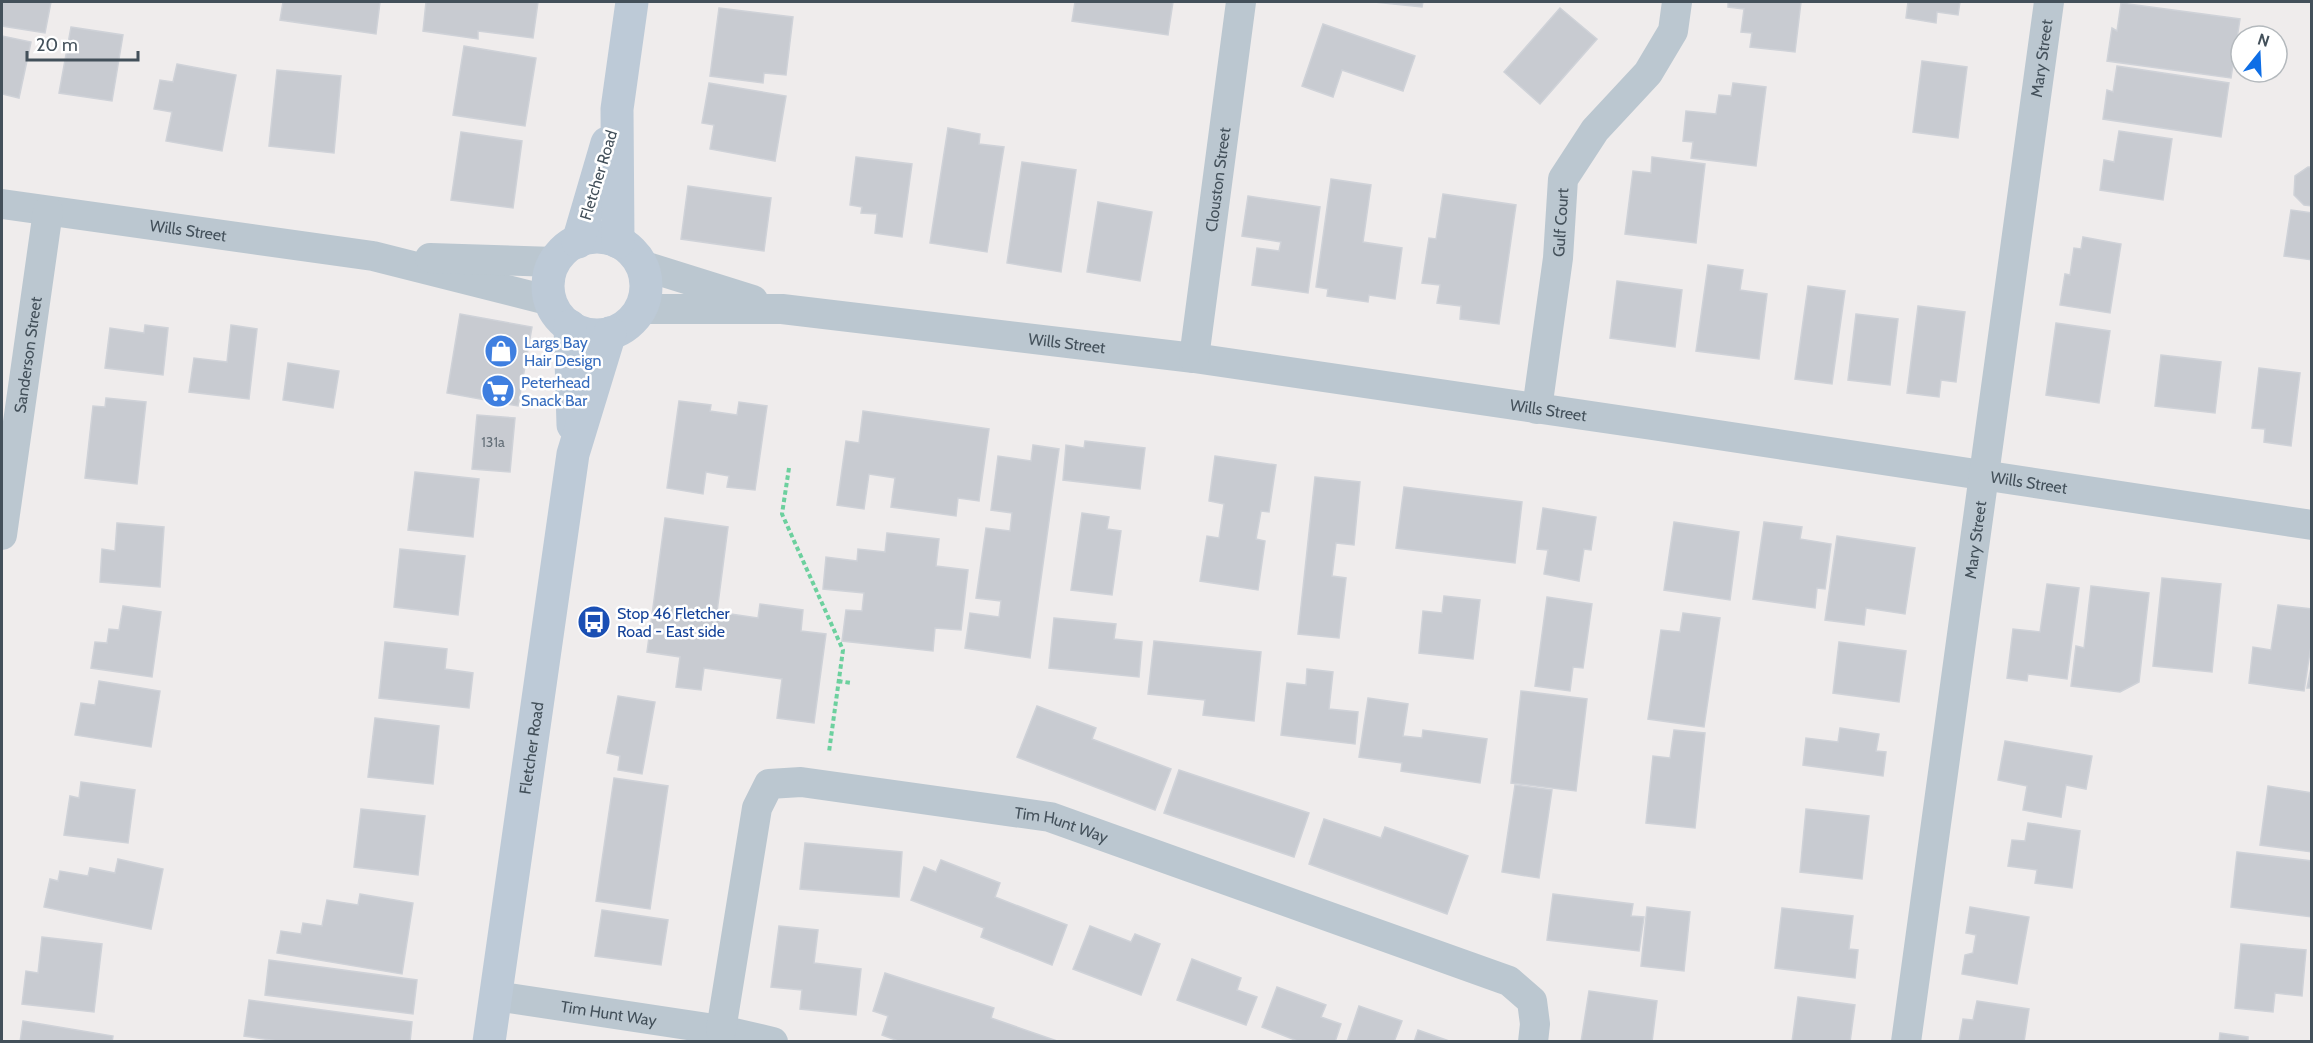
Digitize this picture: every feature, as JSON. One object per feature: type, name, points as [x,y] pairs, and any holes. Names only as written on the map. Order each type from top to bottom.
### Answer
[{"type":"street","name":"Fletcher Road","points":[[618,242],[617,109],[632,2]]},
{"type":"street","name":"Clouston Street","points":[[1194,358],[1241,2]]},
{"type":"street","name":"Gulf Court","points":[[1538,409],[1558,258],[1563,179],[1595,130],[1648,73],[1673,31],[1677,2]]},
{"type":"street","name":"Mary Street","points":[[1905,1041],[2049,2]]},
{"type":"street","name":"Fletcher Road","points":[[567,252],[617,109]]},
{"type":"street","name":"Wills Street","points":[[2,204],[373,256],[567,252]]},
{"type":"street","name":"Sanderson Street","points":[[2,535],[48,211]]},
{"type":"street","points":[[602,237],[618,242],[637,257],[645,272],[646,294],[641,309],[626,326],[610,333],[597,335],[579,332],[561,314],[548,283],[567,252],[588,238],[602,237]]},
{"type":"street","name":"Wills Street","points":[[373,256],[561,314]]},
{"type":"street","name":"Wills Street","points":[[641,265],[782,309]]},
{"type":"street","name":"Wills Street","points":[[641,309],[782,309],[1194,358],[1983,474],[2312,525]]},
{"type":"street","name":"Fletcher Road","points":[[561,314],[573,454]]},
{"type":"street","name":"Fletcher Road","points":[[489,1041],[573,454],[610,333]]},
{"type":"street","name":"Tim Hunt Way","points":[[722,1030],[757,808],[769,784],[801,782],[1050,816],[1509,981],[1532,1001],[1535,1024],[1533,1041]]},
{"type":"street","name":"Tim Hunt Way","points":[[496,996],[722,1030],[773,1041]]},
{"type":"path","points":[[789,468],[782,514],[843,650],[824,786]]},
{"type":"path","points":[[838,681],[851,683]]},
{"type":"building","points":[[2,2],[51,2],[45,33],[2,26]]},
{"type":"building","points":[[283,2],[380,2],[376,34],[280,20]]},
{"type":"building","points":[[426,2],[538,2],[533,38],[478,31],[478,39],[423,31]]},
{"type":"building","points":[[1075,2],[1173,2],[1168,35],[1072,21]]},
{"type":"building","points":[[1374,2],[1423,2],[1422,7]]},
{"type":"building","points":[[1728,2],[1801,2],[1795,52],[1750,47],[1752,33],[1741,32],[1744,9],[1728,7]]},
{"type":"building","points":[[1908,2],[1960,2],[1958,15],[1937,12],[1936,23],[1906,18]]},
{"type":"building","points":[[2121,3],[2240,19],[2239,24],[2229,24],[2229,78],[2107,61],[2112,28],[2117,31]]},
{"type":"building","points":[[719,8],[793,17],[786,75],[764,73],[763,83],[710,76]]},
{"type":"building","points":[[1560,8],[1597,39],[1540,104],[1504,72]]},
{"type":"building","points":[[1323,24],[1415,56],[1403,91],[1342,70],[1333,97],[1302,86]]},
{"type":"building","points":[[71,27],[123,35],[112,101],[59,93]]},
{"type":"building","points":[[2,36],[31,42],[19,98],[2,94]]},
{"type":"building","points":[[464,46],[536,58],[525,126],[453,115]]},
{"type":"building","points":[[1922,61],[1967,67],[1958,138],[1913,132]]},
{"type":"building","points":[[177,64],[236,75],[222,151],[166,141],[172,112],[154,109],[160,80],[173,82]]},
{"type":"building","points":[[2117,66],[2229,83],[2221,137],[2103,119],[2107,90],[2113,92]]},
{"type":"building","points":[[277,70],[341,76],[334,153],[269,146]]},
{"type":"building","points":[[709,83],[786,96],[775,161],[710,149],[714,125],[702,123]]},
{"type":"building","points":[[1733,83],[1766,87],[1756,166],[1691,158],[1693,142],[1683,141],[1686,111],[1716,114],[1719,95],[1731,96]]},
{"type":"building","points":[[948,128],[980,134],[979,144],[1004,147],[987,252],[930,243]]},
{"type":"building","points":[[2119,131],[2172,139],[2163,200],[2100,190],[2104,160],[2114,162]]},
{"type":"building","points":[[461,132],[522,141],[513,208],[451,200]]},
{"type":"building","points":[[856,157],[912,164],[902,237],[875,233],[877,214],[861,213],[862,207],[850,205]]},
{"type":"building","points":[[1652,157],[1705,164],[1696,243],[1625,234],[1633,171],[1651,173]]},
{"type":"building","points":[[1022,162],[1076,170],[1061,272],[1007,263]]},
{"type":"building","points":[[2308,167],[2312,167],[2312,206],[2304,205],[2294,195],[2295,176]]},
{"type":"building","points":[[1331,179],[1371,185],[1363,242],[1402,248],[1395,299],[1369,295],[1368,302],[1327,296],[1328,289],[1316,287]]},
{"type":"building","points":[[688,186],[771,198],[764,251],[681,239]]},
{"type":"building","points":[[1443,194],[1516,205],[1499,324],[1460,319],[1461,306],[1437,303],[1440,285],[1422,283],[1429,238],[1436,239]]},
{"type":"building","points":[[1248,196],[1320,207],[1308,293],[1252,285],[1257,248],[1279,251],[1281,242],[1242,236]]},
{"type":"building","points":[[1098,202],[1152,212],[1140,281],[1087,272]]},
{"type":"building","points":[[2291,210],[2312,213],[2312,260],[2284,256]]},
{"type":"building","points":[[2083,237],[2121,244],[2110,313],[2060,305],[2065,274],[2070,275],[2074,248],[2081,249]]},
{"type":"building","points":[[1708,265],[1743,270],[1740,290],[1767,294],[1759,359],[1696,351]]},
{"type":"building","points":[[1617,281],[1682,290],[1675,347],[1610,338]]},
{"type":"building","points":[[1808,286],[1845,291],[1832,384],[1795,379]]},
{"type":"building","points":[[1918,306],[1965,312],[1956,382],[1941,380],[1939,397],[1907,393]]},
{"type":"building","points":[[460,314],[532,327],[518,406],[447,393]]},
{"type":"building","points":[[1856,314],[1898,319],[1890,385],[1848,380]]},
{"type":"building","points":[[2056,323],[2110,331],[2099,403],[2046,395]]},
{"type":"building","points":[[145,325],[168,328],[163,375],[105,368],[110,328],[144,333]]},
{"type":"building","points":[[231,325],[257,329],[249,399],[189,392],[194,358],[227,362]]},
{"type":"building","points":[[2161,355],[2221,362],[2215,413],[2155,406]]},
{"type":"building","points":[[288,363],[339,371],[333,408],[283,400]]},
{"type":"building","points":[[2259,368],[2300,373],[2291,446],[2264,442],[2265,429],[2252,428]]},
{"type":"building","points":[[106,398],[146,402],[137,484],[85,478],[93,406],[105,407]]},
{"type":"building","points":[[679,401],[711,405],[710,411],[737,415],[739,402],[767,406],[755,490],[727,487],[729,476],[706,472],[703,494],[667,488]]},
{"type":"building","points":[[863,411],[989,429],[979,501],[958,498],[956,516],[891,507],[895,478],[869,474],[864,509],[837,505],[846,441],[859,443]]},
{"type":"building","points":[[477,415],[515,418],[510,472],[472,469]]},
{"type":"building","points":[[1085,441],[1145,448],[1140,489],[1063,480],[1066,445],[1084,448]]},
{"type":"building","points":[[1033,445],[1059,449],[1030,658],[965,648],[970,613],[999,617],[1001,601],[976,598],[986,528],[1010,531],[1012,513],[991,510],[998,456],[1031,461]]},
{"type":"building","points":[[1215,456],[1276,465],[1269,512],[1261,511],[1256,539],[1265,541],[1258,590],[1200,581],[1207,536],[1219,538],[1224,504],[1209,501]]},
{"type":"building","points":[[415,472],[479,479],[473,537],[408,530]]},
{"type":"building","points":[[1315,477],[1360,482],[1354,545],[1336,543],[1332,576],[1346,578],[1339,638],[1298,634]]},
{"type":"building","points":[[1404,487],[1522,502],[1515,563],[1396,548]]},
{"type":"building","points":[[1543,508],[1596,517],[1591,550],[1584,549],[1579,581],[1544,574],[1548,550],[1537,549]]},
{"type":"building","points":[[1082,513],[1109,517],[1107,529],[1121,531],[1112,595],[1071,590]]},
{"type":"building","points":[[665,518],[728,527],[717,612],[758,618],[760,604],[803,610],[801,631],[826,634],[814,723],[777,718],[782,679],[704,668],[701,690],[676,687],[680,657],[647,652]]},
{"type":"building","points":[[1674,522],[1739,532],[1730,600],[1664,590]]},
{"type":"building","points":[[1764,522],[1802,527],[1800,539],[1831,544],[1825,589],[1817,588],[1815,608],[1753,599]]},
{"type":"building","points":[[117,523],[164,527],[160,587],[100,582],[102,549],[115,551]]},
{"type":"building","points":[[887,533],[939,539],[936,566],[968,570],[961,630],[935,628],[933,651],[842,641],[846,610],[862,611],[864,593],[823,589],[826,557],[857,561],[858,549],[885,552]]},
{"type":"building","points":[[1837,536],[1915,548],[1905,614],[1866,608],[1864,625],[1825,620]]},
{"type":"building","points":[[400,549],[465,556],[458,615],[394,607]]},
{"type":"building","points":[[2162,578],[2221,584],[2212,672],[2153,666]]},
{"type":"building","points":[[2047,584],[2079,588],[2067,679],[2028,674],[2027,681],[2007,678],[2013,629],[2040,632]]},
{"type":"building","points":[[2091,586],[2149,593],[2139,682],[2120,692],[2071,686],[2076,646],[2084,648]]},
{"type":"building","points":[[1444,596],[1480,600],[1473,659],[1419,653],[1423,611],[1442,613]]},
{"type":"building","points":[[1547,597],[1592,604],[1583,668],[1573,667],[1570,691],[1535,686]]},
{"type":"building","points":[[2278,605],[2312,609],[2312,639],[2304,691],[2249,683],[2253,647],[2271,650]]},
{"type":"building","points":[[123,606],[161,612],[152,677],[91,668],[95,642],[107,643],[109,629],[119,630]]},
{"type":"building","points":[[1683,613],[1720,618],[1704,727],[1648,719],[1661,630],[1680,632]]},
{"type":"building","points":[[1054,618],[1116,624],[1114,639],[1142,642],[1139,677],[1049,668]]},
{"type":"building","points":[[1154,641],[1261,652],[1254,721],[1203,715],[1205,700],[1148,694]]},
{"type":"building","points":[[385,642],[447,649],[445,669],[473,673],[469,708],[379,698]]},
{"type":"building","points":[[1839,642],[1906,651],[1899,702],[1833,693]]},
{"type":"building","points":[[2312,662],[2312,688],[2307,688]]},
{"type":"building","points":[[1307,669],[1333,672],[1329,709],[1358,712],[1355,744],[1281,735],[1287,683],[1306,685]]},
{"type":"building","points":[[99,681],[160,691],[151,747],[75,735],[81,703],[95,705]]},
{"type":"building","points":[[1521,691],[1587,699],[1576,791],[1511,783]]},
{"type":"building","points":[[618,696],[655,702],[642,774],[618,770],[620,756],[607,753]]},
{"type":"building","points":[[1368,698],[1408,704],[1403,736],[1422,738],[1423,730],[1487,739],[1480,783],[1401,771],[1402,763],[1359,757]]},
{"type":"building","points":[[1037,706],[1096,728],[1092,739],[1171,769],[1155,810],[1017,757]]},
{"type":"building","points":[[375,718],[439,726],[433,784],[368,777]]},
{"type":"building","points":[[1840,728],[1879,734],[1876,751],[1886,752],[1883,776],[1803,765],[1806,738],[1838,742]]},
{"type":"building","points":[[1674,730],[1705,733],[1695,828],[1646,823],[1653,756],[1670,758]]},
{"type":"building","points":[[2005,741],[2092,756],[2086,789],[2066,785],[2061,817],[2023,810],[2027,786],[1998,780]]},
{"type":"building","points":[[1179,770],[1309,813],[1294,857],[1164,813]]},
{"type":"building","points":[[614,778],[668,786],[650,909],[596,901]]},
{"type":"building","points":[[81,782],[135,790],[128,843],[64,835],[70,796],[79,798]]},
{"type":"building","points":[[1515,785],[1552,790],[1539,878],[1502,872]]},
{"type":"building","points":[[2268,786],[2312,793],[2312,852],[2260,845]]},
{"type":"building","points":[[361,809],[425,816],[418,875],[354,867]]},
{"type":"building","points":[[1806,809],[1869,816],[1862,879],[1800,872]]},
{"type":"building","points":[[1324,819],[1381,838],[1385,827],[1468,856],[1447,914],[1309,864]]},
{"type":"building","points":[[2028,823],[2080,831],[2072,888],[2035,883],[2037,870],[2008,866],[2012,840],[2025,841]]},
{"type":"building","points":[[805,843],[902,852],[899,897],[800,889]]},
{"type":"building","points":[[2237,852],[2312,861],[2312,917],[2231,907]]},
{"type":"building","points":[[118,859],[163,869],[151,929],[44,907],[50,879],[58,881],[60,871],[88,876],[90,868],[115,873]]},
{"type":"building","points":[[941,860],[1000,883],[995,897],[1067,925],[1052,965],[981,937],[984,928],[911,900],[924,867],[936,872]]},
{"type":"building","points":[[360,894],[413,903],[402,974],[277,953],[281,931],[301,934],[303,923],[322,926],[327,900],[358,905]]},
{"type":"building","points":[[1553,894],[1633,904],[1631,916],[1644,917],[1639,951],[1547,940]]},
{"type":"building","points":[[1647,907],[1690,912],[1684,971],[1641,966]]},
{"type":"building","points":[[1970,907],[2029,917],[2017,984],[1962,974],[1965,955],[1973,953],[1976,935],[1966,933]]},
{"type":"building","points":[[1782,908],[1853,916],[1849,949],[1858,950],[1855,978],[1775,968]]},
{"type":"building","points":[[602,910],[668,920],[661,965],[595,956]]},
{"type":"building","points":[[779,926],[818,930],[814,963],[861,969],[856,1015],[800,1009],[802,990],[771,987]]},
{"type":"building","points":[[1090,926],[1131,942],[1135,934],[1160,944],[1141,995],[1073,969]]},
{"type":"building","points":[[42,937],[102,944],[94,1012],[22,1004],[26,971],[38,973]]},
{"type":"building","points":[[2241,944],[2306,950],[2302,996],[2275,993],[2273,1012],[2235,1008]]},
{"type":"building","points":[[1192,959],[1241,978],[1237,990],[1257,997],[1246,1025],[1177,1000]]},
{"type":"building","points":[[269,960],[417,980],[413,1014],[265,995]]},
{"type":"building","points":[[885,973],[994,1008],[991,1018],[1060,1042],[901,1042],[882,1035],[888,1016],[873,1011]]},
{"type":"building","points":[[1277,987],[1326,1005],[1321,1017],[1341,1024],[1335,1042],[1300,1042],[1262,1027]]},
{"type":"building","points":[[1589,991],[1657,1001],[1652,1042],[1581,1042]]},
{"type":"building","points":[[1798,997],[1855,1005],[1850,1042],[1792,1042]]},
{"type":"building","points":[[249,1000],[412,1022],[410,1042],[284,1042],[244,1036]]},
{"type":"building","points":[[1977,1001],[2029,1009],[2024,1042],[1959,1042],[1963,1019],[1973,1020]]},
{"type":"building","points":[[1359,1006],[1402,1021],[1394,1042],[1347,1042]]},
{"type":"building","points":[[23,1021],[113,1036],[112,1042],[20,1042]]},
{"type":"building","points":[[1418,1030],[1452,1042],[1414,1042]]},
{"type":"building","points":[[2220,1033],[2248,1037],[2248,1042],[2219,1042]]},
{"type":"place","name":"Largs Bay Hair Design","points":[[501,351]]},
{"type":"place","name":"Peterhead Snack Bar","points":[[498,391]]},
{"type":"place","name":"Stop 46 Fletcher Road - East side","points":[[594,622]]}]
